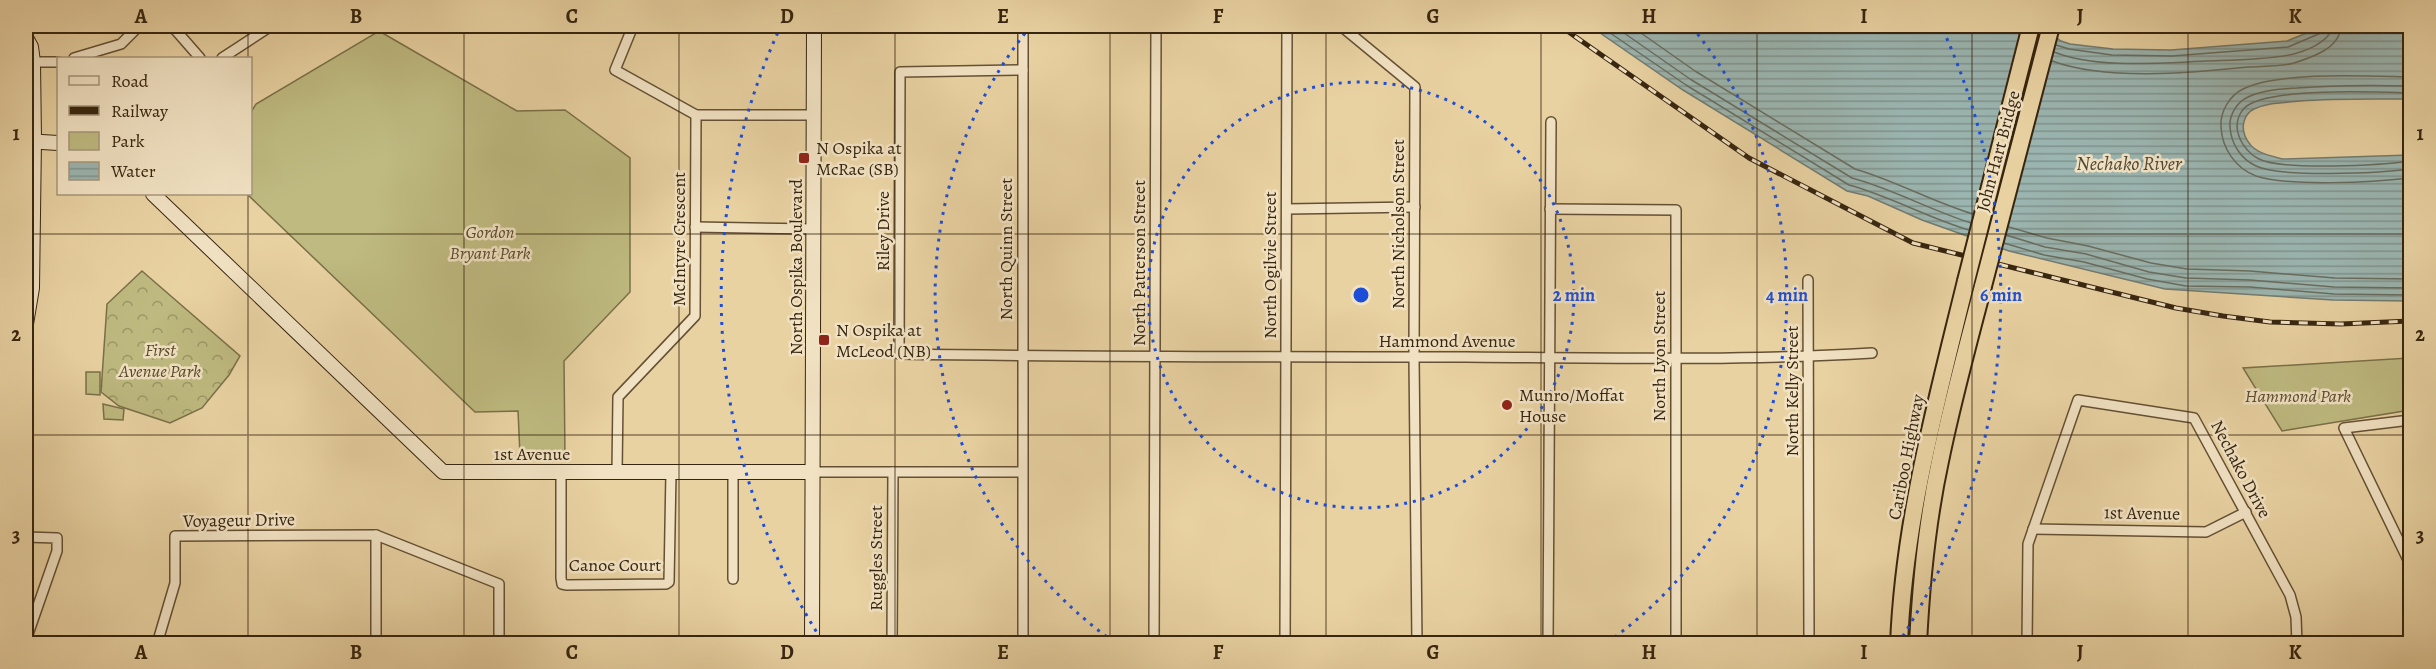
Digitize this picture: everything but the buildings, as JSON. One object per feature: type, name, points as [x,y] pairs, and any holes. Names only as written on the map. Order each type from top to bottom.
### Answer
[{"type":"highway","name":"John Hart Bridge","points":[[1966,281],[2031,26]]},
{"type":"highway","name":"John Hart Bridge","points":[[1983,286],[2051,26]]},
{"type":"highway","name":"Cariboo Highway","points":[[1899,644],[1904,576],[1914,506],[1932,420],[1966,281]]},
{"type":"highway","name":"Cariboo Highway","points":[[1918,644],[1923,576],[1936,482],[1955,394],[1983,286]]},
{"type":"street","points":[[77,57],[120,44],[139,26]]},
{"type":"street","points":[[172,26],[199,57]]},
{"type":"street","points":[[224,57],[271,26]]},
{"type":"street","points":[[633,26],[615,70],[696,116],[814,115]]},
{"type":"street","name":"North Ospika Boulevard","points":[[812,644],[814,26]]},
{"type":"street","name":"North Quinn Street","points":[[1023,26],[1023,644]]},
{"type":"street","name":"North Patterson Street","points":[[1154,644],[1156,26]]},
{"type":"street","name":"North Ogilvie Street","points":[[1285,644],[1287,26]]},
{"type":"street","name":"North Nicholson Street","points":[[1341,26],[1415,87],[1414,357],[1417,644]]},
{"type":"street","points":[[26,38],[31,47],[33,62],[30,142],[32,288],[26,324]]},
{"type":"street","points":[[33,62],[57,63]]},
{"type":"street","name":"Riley Drive","points":[[1022,356],[899,354],[900,72],[1023,70]]},
{"type":"street","name":"McIntyre Crescent","points":[[617,472],[618,397],[695,316],[696,116]]},
{"type":"street","points":[[1548,644],[1551,122]]},
{"type":"street","points":[[30,142],[57,143]]},
{"type":"street","name":"1st Avenue","points":[[154,195],[444,472],[1022,472]]},
{"type":"street","points":[[1287,209],[1415,207]]},
{"type":"street","name":"North Lyon Street","points":[[1550,209],[1676,210],[1676,644]]},
{"type":"street","points":[[695,227],[814,230]]},
{"type":"street","name":"North Kelly Street","points":[[1808,280],[1809,644]]},
{"type":"street","name":"Hammond Avenue","points":[[1022,356],[1676,358],[1809,357],[1872,353]]},
{"type":"street","name":"Nechako Drive","points":[[2027,644],[2028,544],[2078,400],[2194,418],[2290,595],[2296,617],[2297,644]]},
{"type":"street","points":[[2410,420],[2344,428],[2410,564]]},
{"type":"street","name":"Canoe Court","points":[[561,472],[561,578],[562,584],[567,585],[666,584],[669,582],[671,472]]},
{"type":"street","points":[[733,472],[733,579]]},
{"type":"street","name":"Ruggles Street","points":[[892,644],[893,472]]},
{"type":"street","name":"1st Avenue","points":[[2033,530],[2206,532],[2246,512]]},
{"type":"street","points":[[376,644],[376,535],[499,585],[499,644]]},
{"type":"street","name":"Voyageur Drive","points":[[157,644],[175,584],[175,536],[376,535]]},
{"type":"street","points":[[26,537],[57,538],[57,551],[26,640]]},
{"type":"green space","name":"Gordon Bryant Park","points":[[379,31],[517,111],[565,110],[630,158],[630,292],[564,361],[565,457],[520,455],[518,411],[475,412],[248,195],[252,195],[252,110],[256,104]]},
{"type":"green space","name":"First Avenue Park","points":[[142,271],[240,356],[229,375],[202,408],[170,423],[119,406],[101,392],[107,304]]},
{"type":"green space","name":"Hammond Park","points":[[2409,358],[2410,410],[2282,431],[2243,368]]},
{"type":"green space","points":[[86,372],[100,372],[100,395],[86,394]]},
{"type":"green space","points":[[103,404],[124,409],[123,420],[104,419]]},
{"type":"water","name":"Nechako River","points":[[1590,26],[2040,26],[2061,41],[2070,44],[2113,49],[2171,50],[2287,41],[2324,26],[2410,26],[2410,99],[2328,99],[2271,104],[2251,111],[2244,121],[2243,128],[2248,142],[2256,150],[2283,159],[2410,155],[2410,301],[2333,300],[2165,289],[2009,251],[1922,220],[1868,196],[1847,191],[1683,90]]},
{"type":"railway","points":[[1560,26],[1749,158],[1913,243],[2176,308],[2223,316],[2270,322],[2341,324],[2410,321]]},
{"type":"place","name":"N Ospika at McRae (SB)","points":[[804,158]]},
{"type":"place","name":"N Ospika at McLeod (NB)","points":[[824,340]]},
{"type":"place","name":"Munro/Moffat House","points":[[1507,405]]}]
